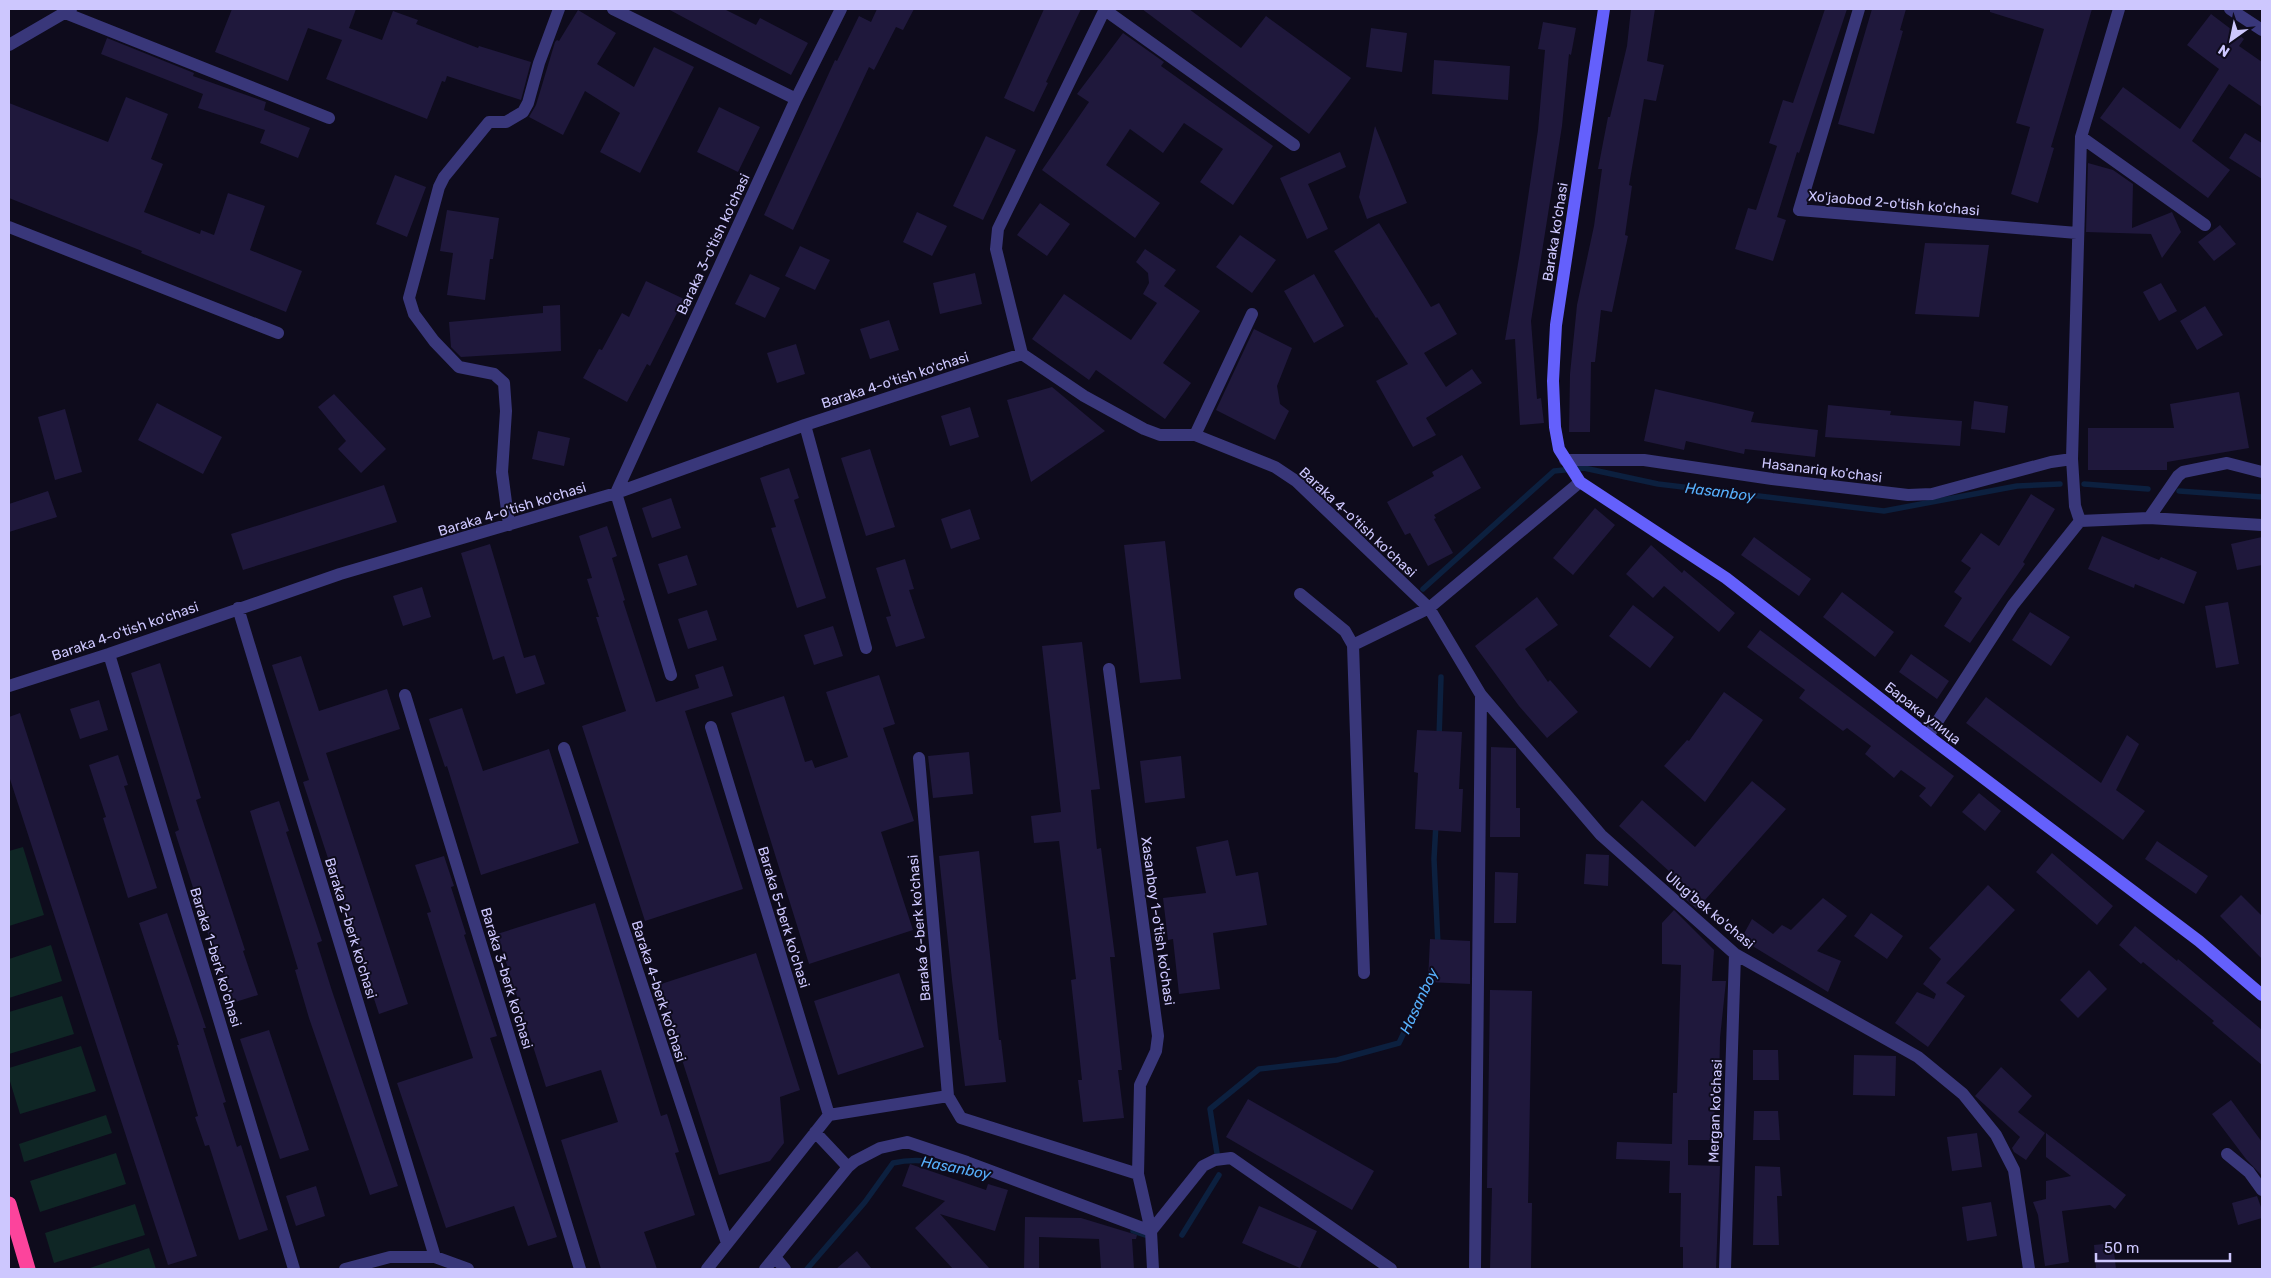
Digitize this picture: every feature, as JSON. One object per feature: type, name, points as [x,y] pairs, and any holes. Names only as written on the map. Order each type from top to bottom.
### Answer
[{"type":"highway","points":[[9,1204],[28,1269]]},
{"type":"main road","name":"Baraka ko'chasi","points":[[1565,460],[1560,449],[1555,426],[1553,380],[1556,325],[1604,9]]},
{"type":"main road","name":"Барака улица","points":[[1565,460],[1579,480],[1726,578],[1928,736],[2199,941],[2262,994]]},
{"type":"street","points":[[509,525],[502,472],[506,411],[504,383],[494,374],[459,367],[434,341],[414,314],[409,298],[439,187],[444,177],[489,122],[506,122],[523,112],[528,103],[539,63],[559,9]]},
{"type":"street","points":[[613,9],[796,99]]},
{"type":"street","name":"Baraka 3-o'tish ko'chasi","points":[[616,493],[796,99],[841,9]]},
{"type":"street","points":[[1022,354],[996,249],[998,229],[1105,9],[1294,145]]},
{"type":"street","name":"Xo'jaobod 2-o'tish ko'chasi","points":[[1858,9],[1799,210],[2077,233]]},
{"type":"street","points":[[2080,521],[2075,506],[2072,459],[2081,137],[2119,9]]},
{"type":"street","points":[[2230,9],[2262,30]]},
{"type":"street","points":[[9,45],[68,11],[329,118]]},
{"type":"street","points":[[2081,137],[2204,225]]},
{"type":"street","points":[[9,227],[278,333]]},
{"type":"street","points":[[1195,435],[1252,314]]},
{"type":"street","name":"Baraka 4-o'tish ko'chasi","points":[[9,686],[109,654],[340,574],[616,493],[805,425],[1022,354],[1084,396],[1144,430],[1160,435],[1195,435],[1275,467],[1296,481],[1429,608]]},
{"type":"street","points":[[805,425],[866,648]]},
{"type":"street","name":"Hasanariq ko'chasi","points":[[1565,460],[1644,460],[1791,482],[1908,495],[1932,494],[2051,462],[2072,459]]},
{"type":"street","points":[[2149,518],[2178,476],[2183,472],[2227,463],[2262,472]]},
{"type":"street","points":[[1353,645],[1429,608],[1579,480]]},
{"type":"street","points":[[616,493],[671,675]]},
{"type":"street","points":[[1928,736],[2013,605],[2080,521],[2149,518],[2262,525]]},
{"type":"street","points":[[1300,594],[1345,631],[1353,645],[1364,973]]},
{"type":"street","name":"Baraka 2-berk ko'chasi","points":[[238,608],[435,1257]]},
{"type":"street","name":"Ulug'bek ko'chasi","points":[[1429,608],[1481,694],[1601,835],[1735,954],[1918,1058],[1963,1094],[1996,1135],[2014,1170],[2029,1269]]},
{"type":"street","name":"Baraka 1-berk ko'chasi","points":[[109,654],[294,1269]]},
{"type":"street","name":"Xasanboy 1-o'tish ko'chasi","points":[[1109,669],[1158,1036],[1156,1051],[1140,1085],[1138,1174],[1151,1230]]},
{"type":"street","points":[[1475,1269],[1481,694]]},
{"type":"street","name":"Baraka 3-berk ko'chasi","points":[[405,695],[580,1269]]},
{"type":"street","name":"Baraka 5-berk ko'chasi","points":[[711,727],[829,1114]]},
{"type":"street","name":"Baraka 4-berk ko'chasi","points":[[564,748],[727,1243]]},
{"type":"street","name":"Baraka 6-berk ko'chasi","points":[[919,758],[948,1096]]},
{"type":"street","name":"Mergan ko'chasi","points":[[1725,1269],[1735,954]]},
{"type":"street","points":[[707,1269],[829,1114],[948,1096],[961,1118],[1138,1174]]},
{"type":"street","points":[[815,1132],[848,1168]]},
{"type":"street","points":[[765,1269],[855,1161],[880,1148],[907,1142],[967,1162],[1151,1230]]},
{"type":"street","points":[[2227,1154],[2249,1172],[2262,1190]]},
{"type":"street","points":[[1153,1269],[1151,1230],[1203,1166],[1215,1160],[1231,1158],[1391,1269]]},
{"type":"street","points":[[345,1269],[390,1257],[435,1257],[468,1269]]},
{"type":"street","points":[[775,1257],[785,1269]]},
{"type":"green space","points":[[23,847],[44,915],[9,926],[9,851]]},
{"type":"green space","points":[[51,945],[62,981],[9,998],[9,959]]},
{"type":"green space","points":[[62,996],[74,1034],[9,1054],[9,1012]]},
{"type":"green space","points":[[81,1046],[96,1091],[20,1114],[9,1078],[9,1068]]},
{"type":"green space","points":[[106,1115],[112,1133],[24,1162],[19,1144]]},
{"type":"green space","points":[[116,1153],[126,1184],[40,1212],[30,1181]]},
{"type":"green space","points":[[135,1204],[145,1235],[54,1263],[45,1233]]},
{"type":"green space","points":[[149,1248],[156,1269],[87,1269]]},
{"type":"building","points":[[232,9],[356,9],[349,28],[382,40],[393,11],[418,20],[416,24],[478,48],[479,46],[531,62],[521,100],[447,76],[445,82],[442,81],[427,119],[326,79],[342,40],[308,28],[288,81],[215,52]]},
{"type":"building","points":[[668,9],[724,9],[756,25],[760,18],[808,43],[791,75]]},
{"type":"building","points":[[877,9],[914,9],[903,30],[896,27],[874,70],[869,67],[793,230],[764,215],[835,60],[837,61],[859,16],[871,22]]},
{"type":"building","points":[[1044,9],[1081,9],[1046,82],[1048,83],[1034,112],[1004,98]]},
{"type":"building","points":[[1142,9],[1189,9],[1241,48],[1266,16],[1351,78],[1309,134]]},
{"type":"building","points":[[1631,9],[1655,9],[1647,61],[1664,65],[1656,101],[1644,99],[1629,185],[1632,186],[1625,235],[1628,236],[1612,312],[1601,310],[1595,362],[1591,362],[1590,432],[1569,432],[1570,374],[1577,305],[1594,226],[1602,169],[1598,169],[1608,117],[1610,117],[1627,46]]},
{"type":"building","points":[[1825,9],[1847,9],[1799,153],[1797,152],[1777,217],[1786,220],[1773,261],[1735,249],[1748,208],[1756,210],[1777,146],[1769,143],[1783,100],[1793,103]]},
{"type":"building","points":[[1872,9],[1906,9],[1900,30],[1903,31],[1874,134],[1838,124]]},
{"type":"building","points":[[1990,9],[2092,9],[2051,147],[2054,148],[2038,203],[2011,194],[2030,127],[2016,123],[2044,29],[1990,12]]},
{"type":"building","points":[[578,10],[616,33],[597,64],[634,87],[654,47],[694,67],[640,173],[600,152],[620,113],[585,91],[563,135],[529,117],[536,105],[555,42],[559,41]]},
{"type":"building","points":[[2211,14],[2244,39],[2239,46],[2262,62],[2262,107],[2229,84],[2192,141],[2230,170],[2208,198],[2100,118],[2123,87],[2180,129],[2219,69],[2187,45]]},
{"type":"building","points":[[1543,22],[1576,28],[1571,55],[1569,54],[1562,126],[1531,321],[1537,399],[1541,398],[1544,423],[1520,425],[1515,339],[1505,340],[1538,130],[1545,50],[1538,49]]},
{"type":"building","points":[[1371,28],[1407,33],[1402,72],[1366,67]]},
{"type":"building","points":[[1123,33],[1164,62],[1161,66],[1273,146],[1233,205],[1200,182],[1223,149],[1184,123],[1163,153],[1130,129],[1106,165],[1160,203],[1135,238],[1042,170],[1089,102],[1077,94]]},
{"type":"building","points":[[107,38],[194,73],[193,76],[266,102],[264,110],[310,128],[298,158],[260,143],[265,130],[198,108],[203,94],[101,54]]},
{"type":"building","points":[[1434,60],[1510,66],[1508,100],[1432,94]]},
{"type":"building","points":[[126,97],[168,114],[151,159],[163,164],[144,212],[200,234],[201,230],[214,235],[228,193],[265,206],[250,250],[302,271],[286,312],[141,253],[142,251],[9,198],[9,103],[108,142]]},
{"type":"building","points":[[719,107],[760,127],[738,172],[697,152]]},
{"type":"building","points":[[1375,126],[1407,203],[1367,219],[1359,197]]},
{"type":"building","points":[[2245,133],[2262,143],[2262,179],[2229,158]]},
{"type":"building","points":[[986,136],[1016,150],[983,220],[953,206]]},
{"type":"building","points":[[1340,152],[1346,167],[1308,184],[1328,229],[1307,239],[1280,178]]},
{"type":"building","points":[[2088,163],[2113,170],[2133,184],[2132,228],[2172,212],[2181,232],[2162,258],[2151,234],[2086,232]]},
{"type":"building","points":[[395,175],[426,187],[407,237],[376,224]]},
{"type":"building","points":[[1040,203],[1070,224],[1047,256],[1017,235]]},
{"type":"building","points":[[447,210],[499,218],[493,259],[490,259],[485,300],[447,295],[453,253],[440,251]]},
{"type":"building","points":[[917,212],[947,226],[932,256],[903,242]]},
{"type":"building","points":[[1379,223],[1431,307],[1439,303],[1457,334],[1424,353],[1446,387],[1472,369],[1482,383],[1426,418],[1436,435],[1413,447],[1376,381],[1408,364],[1376,318],[1334,251]]},
{"type":"building","points":[[2220,225],[2236,244],[2214,261],[2198,242]]},
{"type":"building","points":[[1240,235],[1276,260],[1252,293],[1216,267]]},
{"type":"building","points":[[1925,243],[1989,245],[1979,317],[1915,314]]},
{"type":"building","points":[[800,246],[830,260],[815,290],[785,276]]},
{"type":"building","points":[[1145,249],[1176,270],[1164,286],[1200,311],[1163,363],[1191,383],[1165,419],[1096,370],[1089,380],[1032,339],[1064,294],[1131,340],[1157,303],[1143,294],[1149,283],[1148,273],[1136,262]]},
{"type":"building","points":[[975,273],[982,304],[940,314],[933,283]]},
{"type":"building","points":[[750,274],[780,288],[765,318],[735,304]]},
{"type":"building","points":[[1314,274],[1344,326],[1314,343],[1284,291]]},
{"type":"building","points":[[646,281],[684,299],[650,366],[647,364],[627,402],[583,378],[599,349],[602,350],[622,313],[629,317]]},
{"type":"building","points":[[2161,283],[2177,311],[2159,321],[2143,292]]},
{"type":"building","points":[[560,305],[561,351],[461,357],[451,347],[449,322],[543,313],[543,306]]},
{"type":"building","points":[[2205,306],[2223,335],[2197,350],[2180,321]]},
{"type":"building","points":[[889,320],[899,350],[870,359],[860,329]]},
{"type":"building","points":[[1254,329],[1292,348],[1277,386],[1280,404],[1289,411],[1275,440],[1216,410]]},
{"type":"building","points":[[796,344],[805,374],[777,383],[767,353]]},
{"type":"building","points":[[1052,387],[1105,431],[1031,482],[1007,400]]},
{"type":"building","points":[[1655,389],[1754,412],[1751,422],[1818,430],[1815,457],[1745,449],[1744,454],[1686,441],[1684,450],[1644,441]]},
{"type":"building","points":[[2239,392],[2249,448],[2167,462],[2167,470],[2088,470],[2088,428],[2174,428],[2170,404]]},
{"type":"building","points":[[334,394],[386,449],[361,473],[338,449],[346,441],[318,407]]},
{"type":"building","points":[[1974,401],[2008,406],[2005,433],[1971,429]]},
{"type":"building","points":[[157,403],[222,437],[203,474],[138,440]]},
{"type":"building","points":[[1828,405],[1891,411],[1890,415],[1962,421],[1960,446],[1825,437]]},
{"type":"building","points":[[970,407],[979,437],[950,446],[941,416]]},
{"type":"building","points":[[65,409],[82,472],[55,480],[38,417]]},
{"type":"building","points":[[538,431],[570,438],[564,466],[532,459]]},
{"type":"building","points":[[870,449],[895,527],[866,536],[841,458]]},
{"type":"building","points":[[1462,455],[1481,488],[1434,515],[1436,518],[1434,519],[1453,553],[1428,566],[1410,533],[1405,535],[1387,502],[1434,476],[1432,472]]},
{"type":"building","points":[[789,468],[799,498],[794,500],[826,598],[797,608],[771,528],[776,527],[760,478]]},
{"type":"building","points":[[384,485],[397,522],[243,570],[231,534]]},
{"type":"building","points":[[48,491],[57,517],[9,532],[9,504]]},
{"type":"building","points":[[2031,494],[2055,509],[2023,562],[2025,564],[1970,643],[1944,626],[1962,598],[1954,592],[1971,568],[1961,561],[1981,533],[1999,546]]},
{"type":"building","points":[[671,498],[681,528],[652,538],[642,508]]},
{"type":"building","points":[[1595,508],[1615,525],[1573,575],[1553,558]]},
{"type":"building","points":[[970,509],[980,539],[951,549],[941,519]]},
{"type":"building","points":[[607,526],[617,556],[612,558],[625,600],[623,601],[656,702],[699,688],[695,675],[723,666],[733,696],[685,711],[743,889],[645,921],[582,726],[626,711],[596,617],[599,617],[587,579],[592,578],[579,536]]},
{"type":"building","points":[[2102,536],[2159,560],[2161,557],[2197,572],[2184,604],[2135,584],[2134,588],[2088,569]]},
{"type":"building","points":[[1754,537],[1811,579],[1799,596],[1741,555]]},
{"type":"building","points":[[2262,537],[2262,565],[2237,570],[2231,544]]},
{"type":"building","points":[[1165,541],[1181,679],[1140,683],[1124,545]]},
{"type":"building","points":[[490,544],[524,658],[535,655],[545,684],[516,694],[504,656],[493,660],[461,553]]},
{"type":"building","points":[[1651,545],[1682,573],[1684,570],[1735,613],[1719,632],[1664,586],[1653,598],[1626,574]]},
{"type":"building","points":[[687,555],[697,585],[668,594],[658,564]]},
{"type":"building","points":[[905,559],[914,589],[909,590],[925,638],[896,647],[886,617],[891,616],[876,568]]},
{"type":"building","points":[[422,587],[431,617],[403,626],[393,596]]},
{"type":"building","points":[[1842,592],[1894,632],[1875,657],[1823,617]]},
{"type":"building","points":[[1537,597],[1558,625],[1525,649],[1548,682],[1550,680],[1578,712],[1547,738],[1519,706],[1475,646]]},
{"type":"building","points":[[2228,602],[2239,664],[2216,668],[2205,606]]},
{"type":"building","points":[[1633,605],[1674,637],[1650,668],[1609,636]]},
{"type":"building","points":[[707,610],[717,640],[688,649],[678,619]]},
{"type":"building","points":[[2030,612],[2070,637],[2051,666],[2012,640]]},
{"type":"building","points":[[833,626],[843,656],[814,665],[804,635]]},
{"type":"building","points":[[1760,630],[1954,776],[1931,807],[1919,796],[1926,788],[1901,770],[1894,778],[1865,754],[1871,746],[1847,728],[1843,731],[1799,698],[1805,690],[1747,647]]},
{"type":"building","points":[[1082,642],[1100,789],[1091,790],[1097,849],[1101,848],[1115,957],[1110,957],[1122,1070],[1118,1070],[1124,1118],[1083,1122],[1078,1080],[1082,1080],[1071,980],[1076,979],[1059,841],[1034,843],[1031,816],[1061,812],[1042,646]]},
{"type":"building","points":[[1911,654],[1949,681],[1937,699],[1899,672]]},
{"type":"building","points":[[301,656],[319,711],[387,689],[400,729],[326,753],[408,1004],[379,1014],[303,782],[309,780],[272,665]]},
{"type":"building","points":[[160,663],[201,798],[196,800],[258,995],[229,1004],[175,832],[179,830],[131,673]]},
{"type":"building","points":[[879,675],[895,724],[883,728],[914,821],[881,832],[913,930],[809,964],[731,713],[784,696],[805,762],[812,760],[815,768],[848,757],[826,692]]},
{"type":"building","points":[[1724,692],[1763,720],[1705,802],[1664,766],[1687,740],[1689,741]]},
{"type":"building","points":[[1986,697],[2101,783],[2127,735],[2139,744],[2116,790],[2145,811],[2123,840],[1966,723]]},
{"type":"building","points":[[99,700],[108,730],[80,739],[70,709]]},
{"type":"building","points":[[462,708],[483,771],[549,749],[579,843],[481,875],[447,766],[445,767],[429,719]]},
{"type":"building","points":[[20,713],[197,1256],[168,1265],[9,776],[9,717]]},
{"type":"building","points":[[1417,730],[1462,732],[1459,789],[1463,789],[1461,832],[1415,829],[1418,773],[1414,772]]},
{"type":"building","points":[[1491,747],[1516,748],[1516,808],[1520,808],[1520,837],[1490,837]]},
{"type":"building","points":[[969,752],[973,794],[933,798],[928,756]]},
{"type":"building","points":[[118,755],[128,785],[124,786],[157,888],[128,898],[103,818],[106,817],[89,765]]},
{"type":"building","points":[[1181,756],[1185,798],[1145,803],[1140,761]]},
{"type":"building","points":[[1752,781],[1786,809],[1697,909],[1684,898],[1688,894],[1667,876],[1670,872],[1619,826],[1642,800],[1695,847]]},
{"type":"building","points":[[1979,793],[2001,811],[1985,831],[1962,812]]},
{"type":"building","points":[[279,801],[289,831],[286,832],[322,941],[317,943],[398,1186],[370,1195],[309,1018],[295,970],[298,969],[250,811]]},
{"type":"building","points":[[1228,840],[1236,876],[1258,872],[1267,925],[1213,933],[1220,989],[1179,994],[1173,939],[1168,940],[1163,898],[1206,893],[1196,847]]},
{"type":"building","points":[[2157,841],[2208,876],[2196,894],[2145,859]]},
{"type":"building","points":[[979,851],[999,1040],[1001,1040],[1006,1082],[965,1086],[939,856]]},
{"type":"building","points":[[2052,853],[2113,906],[2097,925],[2036,872]]},
{"type":"building","points":[[1586,854],[1609,855],[1608,886],[1584,884]]},
{"type":"building","points":[[444,856],[454,886],[451,887],[466,934],[464,935],[497,1036],[490,1038],[557,1237],[528,1246],[514,1206],[446,1228],[397,1083],[473,1058],[427,913],[431,912],[415,865]]},
{"type":"building","points":[[1495,872],[1518,873],[1516,923],[1494,923]]},
{"type":"building","points":[[1988,885],[2015,910],[1946,983],[1965,996],[1928,1047],[1895,1023],[1917,992],[1934,999],[1936,994],[1923,984],[1941,959],[1929,948]]},
{"type":"building","points":[[2241,895],[2262,916],[2262,959],[2220,916]]},
{"type":"building","points":[[1823,898],[1847,916],[1817,951],[1841,961],[1828,992],[1741,939],[1752,919],[1773,934],[1782,925],[1791,930]]},
{"type":"building","points":[[595,903],[661,1116],[667,1114],[679,1152],[675,1153],[695,1215],[644,1232],[657,1269],[601,1269],[561,1140],[618,1122],[601,1070],[546,1087],[497,934]]},
{"type":"building","points":[[1674,910],[1714,950],[1712,981],[1726,981],[1720,1038],[1719,1085],[1715,1085],[1714,1140],[1688,1140],[1688,1165],[1720,1166],[1716,1269],[1683,1269],[1683,1247],[1680,1247],[1681,1193],[1669,1193],[1670,1161],[1616,1159],[1617,1142],[1672,1144],[1673,1093],[1677,1093],[1681,965],[1662,964],[1662,923]]},
{"type":"building","points":[[167,913],[206,1028],[203,1028],[226,1102],[223,1103],[237,1147],[241,1145],[268,1230],[239,1240],[209,1145],[205,1146],[195,1117],[198,1116],[177,1045],[179,1045],[139,923]]},
{"type":"building","points":[[1871,913],[1903,936],[1887,959],[1854,936]]},
{"type":"building","points":[[2135,926],[2177,961],[2178,959],[2262,1030],[2262,1065],[2212,1023],[2214,1021],[2143,962],[2141,964],[2119,945]]},
{"type":"building","points":[[1430,939],[1470,941],[1470,984],[1428,982]]},
{"type":"building","points":[[756,953],[800,1090],[780,1097],[784,1143],[770,1161],[719,1175],[658,985]]},
{"type":"building","points":[[2089,970],[2107,989],[2078,1018],[2060,1000]]},
{"type":"building","points":[[899,973],[924,1047],[838,1075],[814,1001]]},
{"type":"building","points":[[1490,990],[1532,991],[1528,1203],[1532,1203],[1531,1269],[1490,1269],[1492,1188],[1487,1188]]},
{"type":"building","points":[[269,1030],[309,1150],[280,1159],[240,1039]]},
{"type":"building","points":[[1753,1050],[1778,1050],[1779,1080],[1753,1080]]},
{"type":"building","points":[[1854,1055],[1896,1056],[1895,1096],[1853,1095]]},
{"type":"building","points":[[2001,1067],[2032,1096],[2018,1112],[2045,1133],[2026,1160],[2014,1152],[2012,1148],[2020,1137],[1975,1096]]},
{"type":"building","points":[[1248,1099],[1374,1171],[1352,1210],[1226,1137]]},
{"type":"building","points":[[2231,1100],[2262,1142],[2262,1176],[2246,1159],[2212,1114]]},
{"type":"building","points":[[1754,1111],[1778,1111],[1780,1140],[1753,1140]]},
{"type":"building","points":[[1977,1133],[1982,1167],[1952,1171],[1947,1137]]},
{"type":"building","points":[[2046,1133],[2126,1195],[2115,1209],[2110,1205],[2062,1211],[2069,1262],[2045,1266],[2038,1215],[2033,1202],[2046,1199],[2046,1181],[2071,1176],[2046,1157]]},
{"type":"building","points":[[910,1164],[986,1190],[988,1184],[1008,1190],[995,1231],[940,1214],[990,1269],[953,1269],[915,1228],[945,1201],[902,1186]]},
{"type":"building","points":[[1755,1166],[1780,1167],[1782,1196],[1777,1196],[1779,1245],[1753,1245]]},
{"type":"building","points":[[316,1186],[325,1216],[296,1226],[286,1196]]},
{"type":"building","points":[[2257,1196],[2262,1210],[2262,1218],[2238,1225],[2232,1203]]},
{"type":"building","points":[[1991,1202],[1997,1236],[1967,1241],[1962,1207]]},
{"type":"building","points":[[1259,1206],[1317,1231],[1300,1268],[1242,1243]]},
{"type":"building","points":[[1025,1217],[1081,1218],[1137,1235],[1136,1239],[1132,1239],[1134,1269],[1101,1269],[1099,1239],[1039,1237],[1039,1269],[1024,1269]]},
{"type":"building","points":[[2113,1243],[2116,1269],[2096,1269],[2094,1245]]},
{"type":"building","points":[[857,1251],[872,1269],[836,1269]]},
{"type":"waterway","name":"Hasanboy","points":[[1423,589],[1554,471],[1584,468],[1658,484],[1884,511],[2017,486],[2060,484]]},
{"type":"waterway","name":"Hasanboy","points":[[2084,484],[2148,489]]},
{"type":"waterway","name":"Hasanboy","points":[[2179,491],[2262,497]]},
{"type":"waterway","name":"Hasanboy","points":[[1439,739],[1441,677]]},
{"type":"waterway","name":"Hasanboy","points":[[1436,823],[1434,859],[1438,946]]},
{"type":"waterway","name":"Hasanboy","points":[[1217,1153],[1210,1109],[1259,1069],[1337,1060],[1399,1043],[1431,976]]},
{"type":"waterway","name":"Hasanboy","points":[[807,1269],[865,1202],[893,1163],[921,1161],[968,1168]]},
{"type":"waterway","name":"Hasanboy","points":[[1182,1235],[1219,1175]]},
{"type":"waterway","name":"Hasanboy","points":[[1133,1231],[1145,1235]]}]
